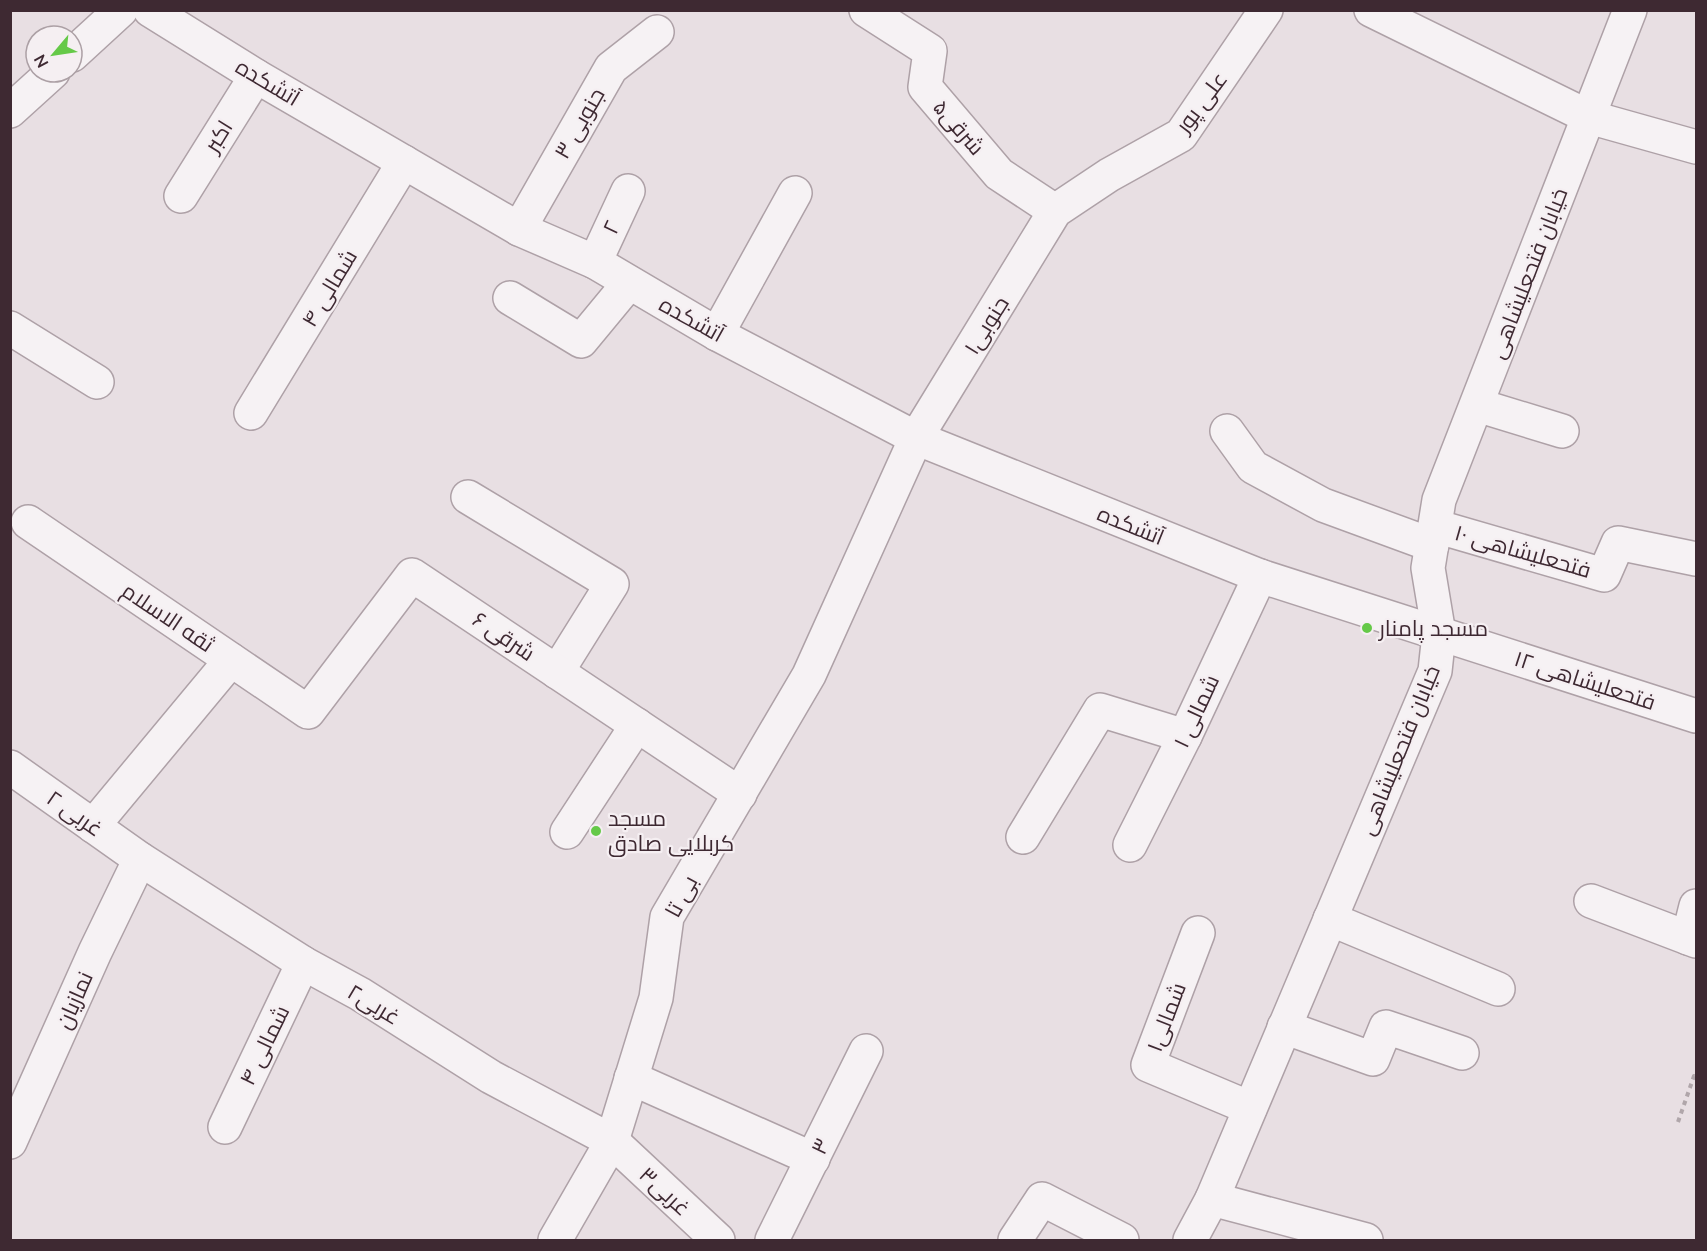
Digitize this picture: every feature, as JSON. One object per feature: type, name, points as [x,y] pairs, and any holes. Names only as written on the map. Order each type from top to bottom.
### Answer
[{"type":"street","points":[[84,44],[121,10]]},
{"type":"street","name":"آتشکده","points":[[150,10],[256,76],[519,229],[595,262],[717,334],[916,438],[1260,576],[1439,634]]},
{"type":"street","name":"شرقی۵","points":[[866,10],[930,51],[925,87],[999,174],[1055,211]]},
{"type":"street","name":"علی پور","points":[[1055,211],[1109,175],[1181,135],[1266,10]]},
{"type":"street","points":[[1371,10],[1589,117],[1696,147]]},
{"type":"street","name":"خیابان فتحعلیشاهی","points":[[1190,1240],[1212,1198],[1435,671],[1439,634],[1428,568],[1439,500],[1630,10]]},
{"type":"street","name":"۳ جنوبی","points":[[519,229],[611,68],[657,32]]},
{"type":"street","name":"اکبر","points":[[181,196],[256,76]]},
{"type":"street","points":[[11,110],[40,84]]},
{"type":"street","name":"۴ شمالی","points":[[252,413],[404,162]]},
{"type":"street","name":"۲","points":[[595,262],[628,191]]},
{"type":"street","points":[[717,334],[795,193]]},
{"type":"street","name":"جنوبی۱","points":[[916,438],[1055,211]]},
{"type":"street","points":[[510,298],[581,341],[629,284]]},
{"type":"street","points":[[10,328],[97,382]]},
{"type":"street","points":[[1477,405],[1562,431]]},
{"type":"street","points":[[1227,431],[1253,466],[1323,506],[1433,535]]},
{"type":"street","name":"بی تا","points":[[555,1240],[612,1141],[656,998],[667,917],[809,675],[916,438]]},
{"type":"street","points":[[468,498],[612,584],[557,672]]},
{"type":"street","name":"ثقه الاسلام","points":[[28,522],[308,712]]},
{"type":"street","name":"فتحعلیشاهی ۱۰","points":[[1433,535],[1604,575],[1618,543],[1696,559]]},
{"type":"street","name":"۶ شرقی","points":[[308,712],[412,574],[740,794]]},
{"type":"street","name":"۱ شمالی","points":[[1130,845],[1185,736],[1260,576]]},
{"type":"street","name":"فتحعلیشاهی ۱۲","points":[[1439,634],[1696,716]]},
{"type":"street","points":[[93,826],[231,660]]},
{"type":"street","points":[[1023,837],[1100,710],[1185,736]]},
{"type":"street","points":[[567,832],[637,725]]},
{"type":"street","name":"۲ غربی","points":[[10,767],[140,859]]},
{"type":"street","name":"غربی۲","points":[[140,859],[303,963],[360,994],[491,1077],[612,1141]]},
{"type":"street","name":"نمازیان","points":[[10,1142],[95,952],[140,859]]},
{"type":"street","points":[[1591,901],[1692,940],[1696,906]]},
{"type":"street","points":[[1330,919],[1498,989]]},
{"type":"street","name":"شمالی۱","points":[[1198,933],[1148,1065],[1250,1108]]},
{"type":"street","name":"۴ شمالی","points":[[225,1126],[303,963]]},
{"type":"street","points":[[1284,1027],[1373,1059],[1386,1027],[1462,1053]]},
{"type":"street","name":"۳","points":[[772,1240],[866,1051]]},
{"type":"street","points":[[631,1078],[813,1159]]},
{"type":"street","name":"غربی۳","points":[[612,1141],[718,1240]]},
{"type":"street","points":[[1212,1198],[1366,1240]]},
{"type":"street","points":[[1016,1239],[1042,1199],[1122,1240]]},
{"type":"path","points":[[1678,1122],[1694,1076],[1696,1076]]},
{"type":"place","name":"مسجد پامنار","points":[[1367,628]]},
{"type":"place","name":"مسجد کربلایی صادق","points":[[596,831]]}]
